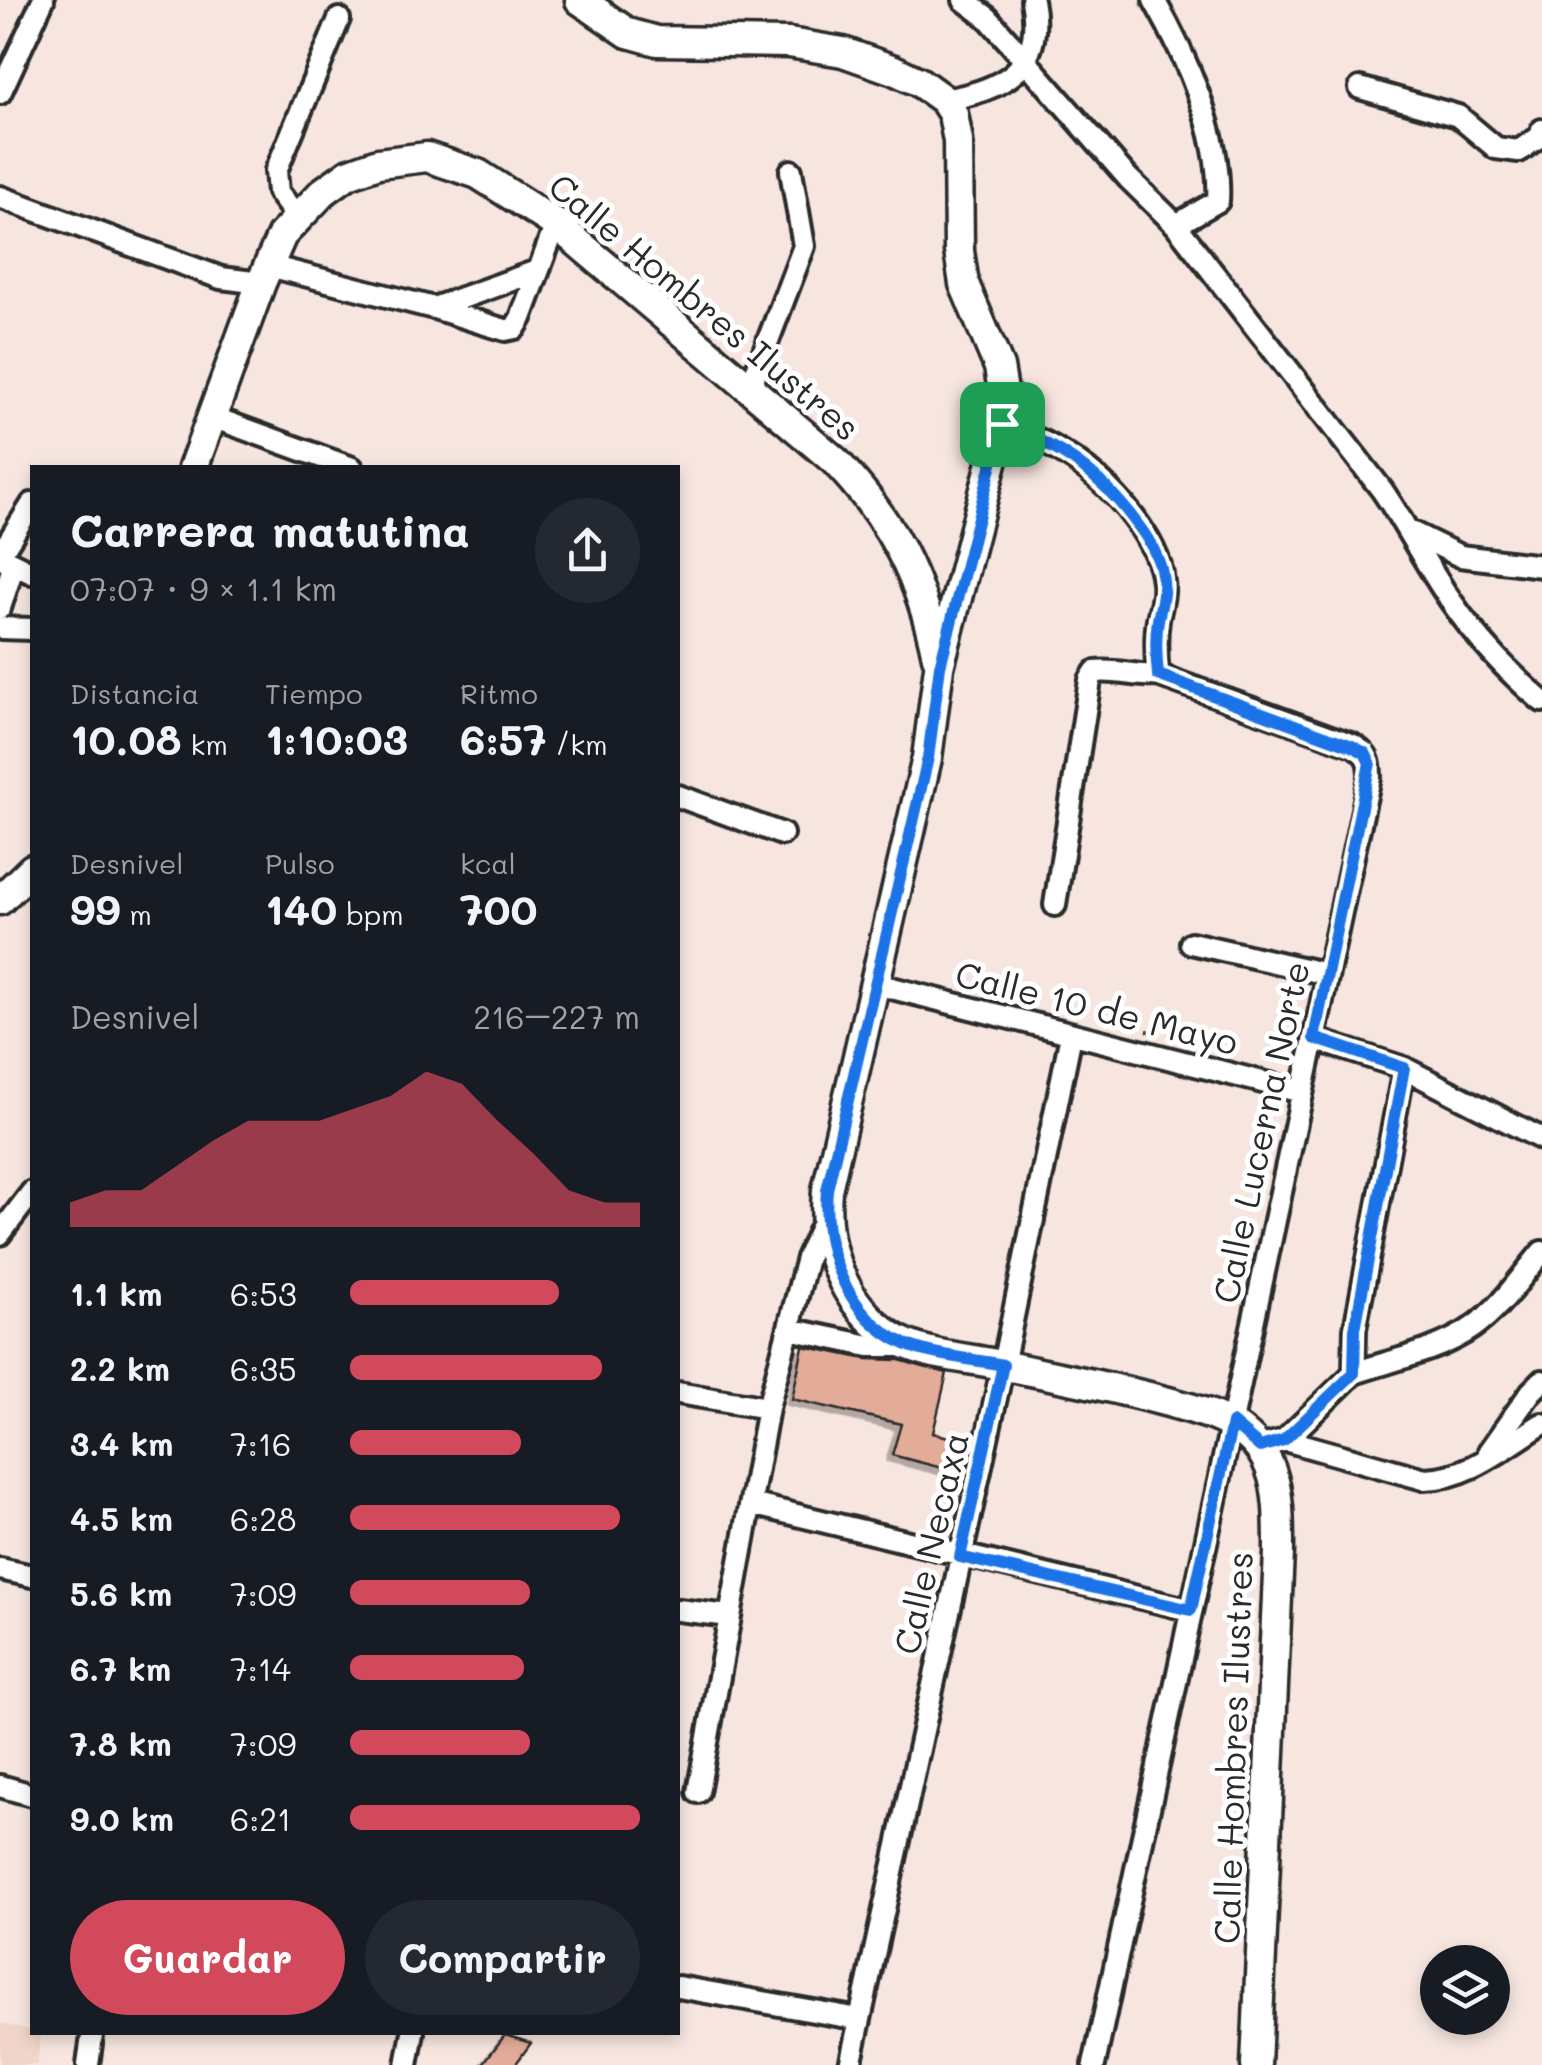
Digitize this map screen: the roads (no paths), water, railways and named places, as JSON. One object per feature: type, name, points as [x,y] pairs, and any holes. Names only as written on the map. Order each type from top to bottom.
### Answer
[{"type":"main road","points":[[580,0],[628,33],[657,40],[789,43],[843,52],[894,70],[944,100]]},
{"type":"main road","name":"Calle Hombres Ilustres","points":[[944,100],[953,114],[958,141],[959,251],[964,284],[998,367],[1003,391],[1002,424],[940,666],[928,758],[827,1190],[825,1218],[835,1266],[849,1292],[888,1334],[909,1346],[1188,1407],[1232,1423],[1272,1444],[1279,1495],[1279,1552],[1256,2065]]},
{"type":"main road","name":"Calle Hombres Ilustres","points":[[194,465],[282,236],[322,192],[348,174],[378,163],[427,157],[478,174],[556,224],[835,461],[880,514],[899,544],[927,608],[940,666]]},
{"type":"main road","points":[[0,900],[30,871]]},
{"type":"street","points":[[0,94],[43,0]]},
{"type":"street","points":[[964,0],[988,18],[1128,178],[1176,225],[1411,532],[1454,606],[1506,668],[1539,697]]},
{"type":"street","points":[[944,100],[972,96],[997,85],[1025,62],[1034,47],[1036,23],[1032,0]]},
{"type":"street","points":[[1154,0],[1172,30],[1211,133],[1220,178],[1218,202],[1176,225]]},
{"type":"street","points":[[298,217],[278,192],[276,171],[339,19]]},
{"type":"street","points":[[1360,88],[1458,116],[1496,148],[1519,151],[1540,136],[1542,130]]},
{"type":"street","points":[[750,388],[804,246],[791,171]]},
{"type":"street","points":[[0,197],[206,273],[265,274],[434,308],[505,330],[515,328],[556,224]]},
{"type":"street","points":[[434,308],[536,270]]},
{"type":"street","points":[[212,416],[344,465]]},
{"type":"street","points":[[1002,424],[1065,453],[1114,492],[1144,532],[1164,580],[1155,651],[1158,675],[1136,677],[1104,671],[1094,672],[1090,680],[1056,905]]},
{"type":"street","points":[[0,608],[30,510]]},
{"type":"street","points":[[1411,532],[1460,556],[1542,566]]},
{"type":"street","points":[[0,628],[30,629]]},
{"type":"street","name":"Calle Lucerna Norte","points":[[1094,2065],[1370,777],[1365,753],[1208,690],[1158,675]]},
{"type":"street","points":[[680,797],[782,834]]},
{"type":"street","points":[[1191,943],[1327,974]]},
{"type":"street","name":"Calle 10 de Mayo","points":[[876,984],[1302,1092]]},
{"type":"street","name":"Calle Necaxa","points":[[850,2065],[1072,1034]]},
{"type":"street","points":[[1314,1038],[1404,1068],[1542,1139]]},
{"type":"street","points":[[1354,1373],[1355,1329],[1404,1068]]},
{"type":"street","points":[[0,1234],[30,1195]]},
{"type":"street","points":[[698,1792],[768,1408],[808,1258],[825,1218]]},
{"type":"street","points":[[1272,1444],[1354,1373],[1456,1338],[1475,1326],[1542,1252]]},
{"type":"street","name":"Calle Hombres Ilustres","points":[[789,1328],[869,1346],[909,1346]]},
{"type":"street","points":[[1482,1460],[1542,1381]]},
{"type":"street","points":[[680,1393],[768,1408]]},
{"type":"street","points":[[1272,1444],[1424,1479],[1460,1474],[1542,1424]]},
{"type":"street","points":[[751,1504],[1191,1610]]},
{"type":"street","points":[[0,1569],[30,1576]]},
{"type":"street","points":[[680,1610],[729,1616]]},
{"type":"street","points":[[0,1786],[30,1794]]},
{"type":"street","points":[[680,1987],[859,2019]]},
{"type":"street","points":[[407,2065],[413,2035]]},
{"type":"street","points":[[88,2065],[92,2036]]}]
